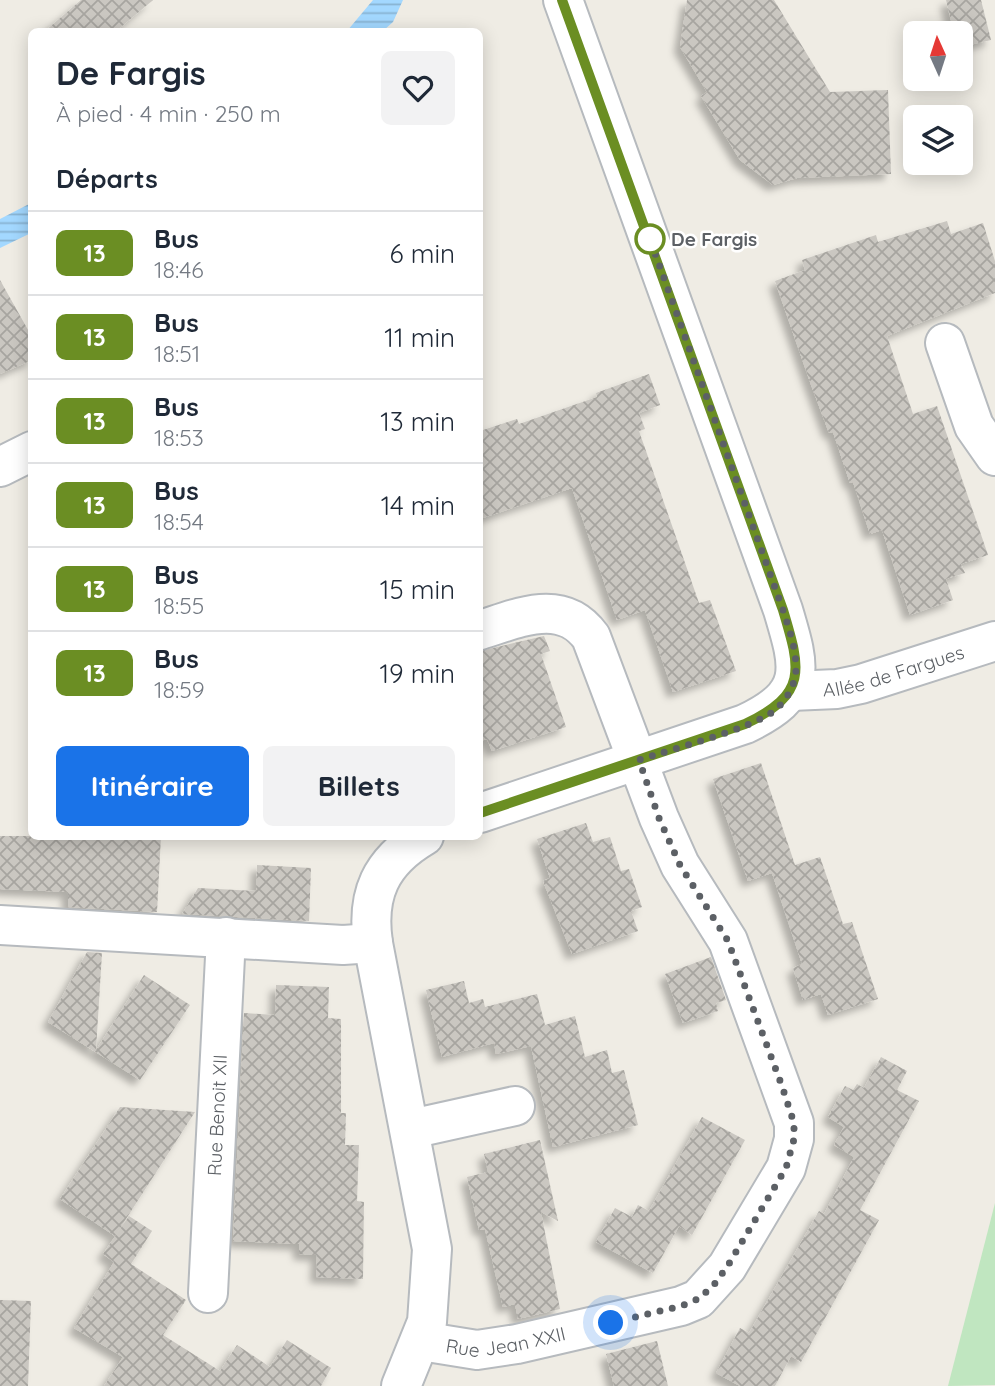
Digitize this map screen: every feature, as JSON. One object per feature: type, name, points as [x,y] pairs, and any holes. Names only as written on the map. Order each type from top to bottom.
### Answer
[{"type":"street","points":[[483,812],[745,724],[775,710],[791,691],[797,670],[794,646],[783,610],[562,0]]},
{"type":"street","points":[[945,343],[974,426],[995,456]]},
{"type":"street","points":[[0,467],[28,453]]},
{"type":"street","name":"Rue Jean XXII","points":[[421,1342],[477,1350],[517,1344],[681,1306],[698,1299],[727,1267],[792,1152],[794,1123],[728,941],[680,865],[659,818],[599,655],[582,624],[549,613],[540,613],[483,629]]},
{"type":"street","name":"Allée de Fargues","points":[[791,691],[837,689],[861,684],[995,641]]},
{"type":"street","points":[[401,1386],[421,1342],[430,1299],[432,1249],[373,943],[370,902],[376,887],[396,859],[419,840]]},
{"type":"street","points":[[0,925],[343,945],[373,943]]},
{"type":"street","name":"Rue Benoit XII","points":[[208,1293],[226,937]]},
{"type":"street","points":[[411,1129],[515,1106]]},
{"type":"green space","points":[[995,1203],[995,1385],[948,1386]]},
{"type":"water","points":[[373,0],[403,0],[393,22],[386,28],[350,28]]},
{"type":"water","points":[[28,205],[28,234],[0,248],[0,219]]},
{"type":"building","points":[[81,0],[153,0],[120,28],[49,28]]},
{"type":"building","points":[[687,0],[774,0],[830,92],[888,90],[891,174],[797,178],[773,185],[740,160],[701,96],[707,92],[680,47]]},
{"type":"building","points":[[946,0],[981,0],[991,40],[973,44],[973,21],[951,21]]},
{"type":"building","points":[[947,221],[951,234],[983,223],[995,261],[995,293],[887,336],[913,414],[937,406],[988,555],[961,564],[965,573],[946,579],[953,600],[910,615],[882,530],[870,534],[833,432],[829,433],[775,281],[805,270],[802,260],[876,235],[878,242]]},
{"type":"building","points":[[0,280],[28,330],[28,362],[0,374]]},
{"type":"building","points":[[649,374],[660,405],[639,413],[645,429],[639,431],[699,603],[710,600],[736,671],[673,692],[645,610],[617,620],[572,488],[483,518],[483,430],[517,419],[519,424],[597,397],[596,393]]},
{"type":"building","points":[[544,636],[550,651],[541,654],[566,727],[492,751],[487,739],[483,740],[483,650]]},
{"type":"building","points":[[761,763],[795,865],[820,857],[843,924],[852,922],[878,999],[828,1015],[821,994],[803,1000],[793,968],[802,964],[772,873],[748,881],[713,779]]},
{"type":"building","points":[[586,823],[593,842],[610,837],[621,871],[629,869],[642,907],[631,911],[638,931],[572,954],[543,881],[550,878],[537,839]]},
{"type":"building","points":[[0,836],[28,836],[28,840],[161,840],[157,912],[68,907],[68,892],[0,889]]},
{"type":"building","points":[[257,865],[311,868],[309,921],[182,914],[198,888],[256,891]]},
{"type":"building","points":[[87,952],[102,953],[96,1050],[144,975],[190,1005],[140,1080],[48,1022]]},
{"type":"building","points":[[711,957],[726,1000],[716,1003],[718,1011],[683,1023],[665,974]]},
{"type":"building","points":[[464,981],[469,1003],[483,999],[485,1007],[537,994],[545,1025],[575,1016],[585,1057],[607,1050],[612,1073],[624,1070],[638,1125],[553,1147],[531,1046],[496,1054],[494,1043],[442,1057],[426,990]]},
{"type":"building","points":[[276,985],[329,987],[328,1018],[341,1019],[341,1113],[346,1113],[345,1145],[359,1145],[357,1201],[364,1202],[363,1279],[316,1277],[317,1255],[299,1254],[299,1244],[233,1241],[244,1013],[275,1015]]},
{"type":"building","points":[[881,1057],[907,1071],[897,1090],[919,1101],[860,1210],[879,1220],[801,1362],[791,1356],[775,1386],[740,1386],[716,1373],[740,1328],[749,1333],[819,1211],[824,1214],[854,1157],[834,1145],[844,1127],[828,1117],[845,1086],[853,1090],[857,1084],[864,1088]]},
{"type":"building","points":[[120,1107],[195,1112],[115,1236],[60,1199]]},
{"type":"building","points":[[702,1117],[745,1140],[692,1235],[679,1226],[653,1273],[596,1242],[615,1208],[632,1217],[638,1205],[649,1211]]},
{"type":"building","points":[[540,1140],[558,1221],[541,1212],[560,1309],[518,1319],[515,1304],[503,1307],[485,1229],[479,1230],[467,1177],[488,1172],[484,1154]]},
{"type":"building","points":[[129,1216],[152,1231],[131,1264],[186,1300],[163,1335],[220,1371],[237,1345],[270,1367],[287,1340],[331,1368],[321,1386],[104,1386],[123,1357],[74,1328],[114,1262],[103,1254]]},
{"type":"building","points":[[0,1300],[31,1301],[28,1386],[0,1386]]},
{"type":"building","points":[[657,1341],[668,1386],[614,1386],[606,1354]]},
{"type":"bus line","name":"13","points":[[483,812],[745,724],[775,710],[791,691],[797,670],[794,646],[783,610],[562,0]]},
{"type":"place","name":"De Fargis","points":[[650,239]]},
{"type":"route","points":[[611,1323],[681,1306],[698,1299],[713,1286],[786,1168],[794,1139],[794,1123],[782,1086],[728,941],[680,865],[659,818],[639,760],[745,724],[775,710],[791,691],[797,670],[794,646],[783,610],[650,239]]}]
